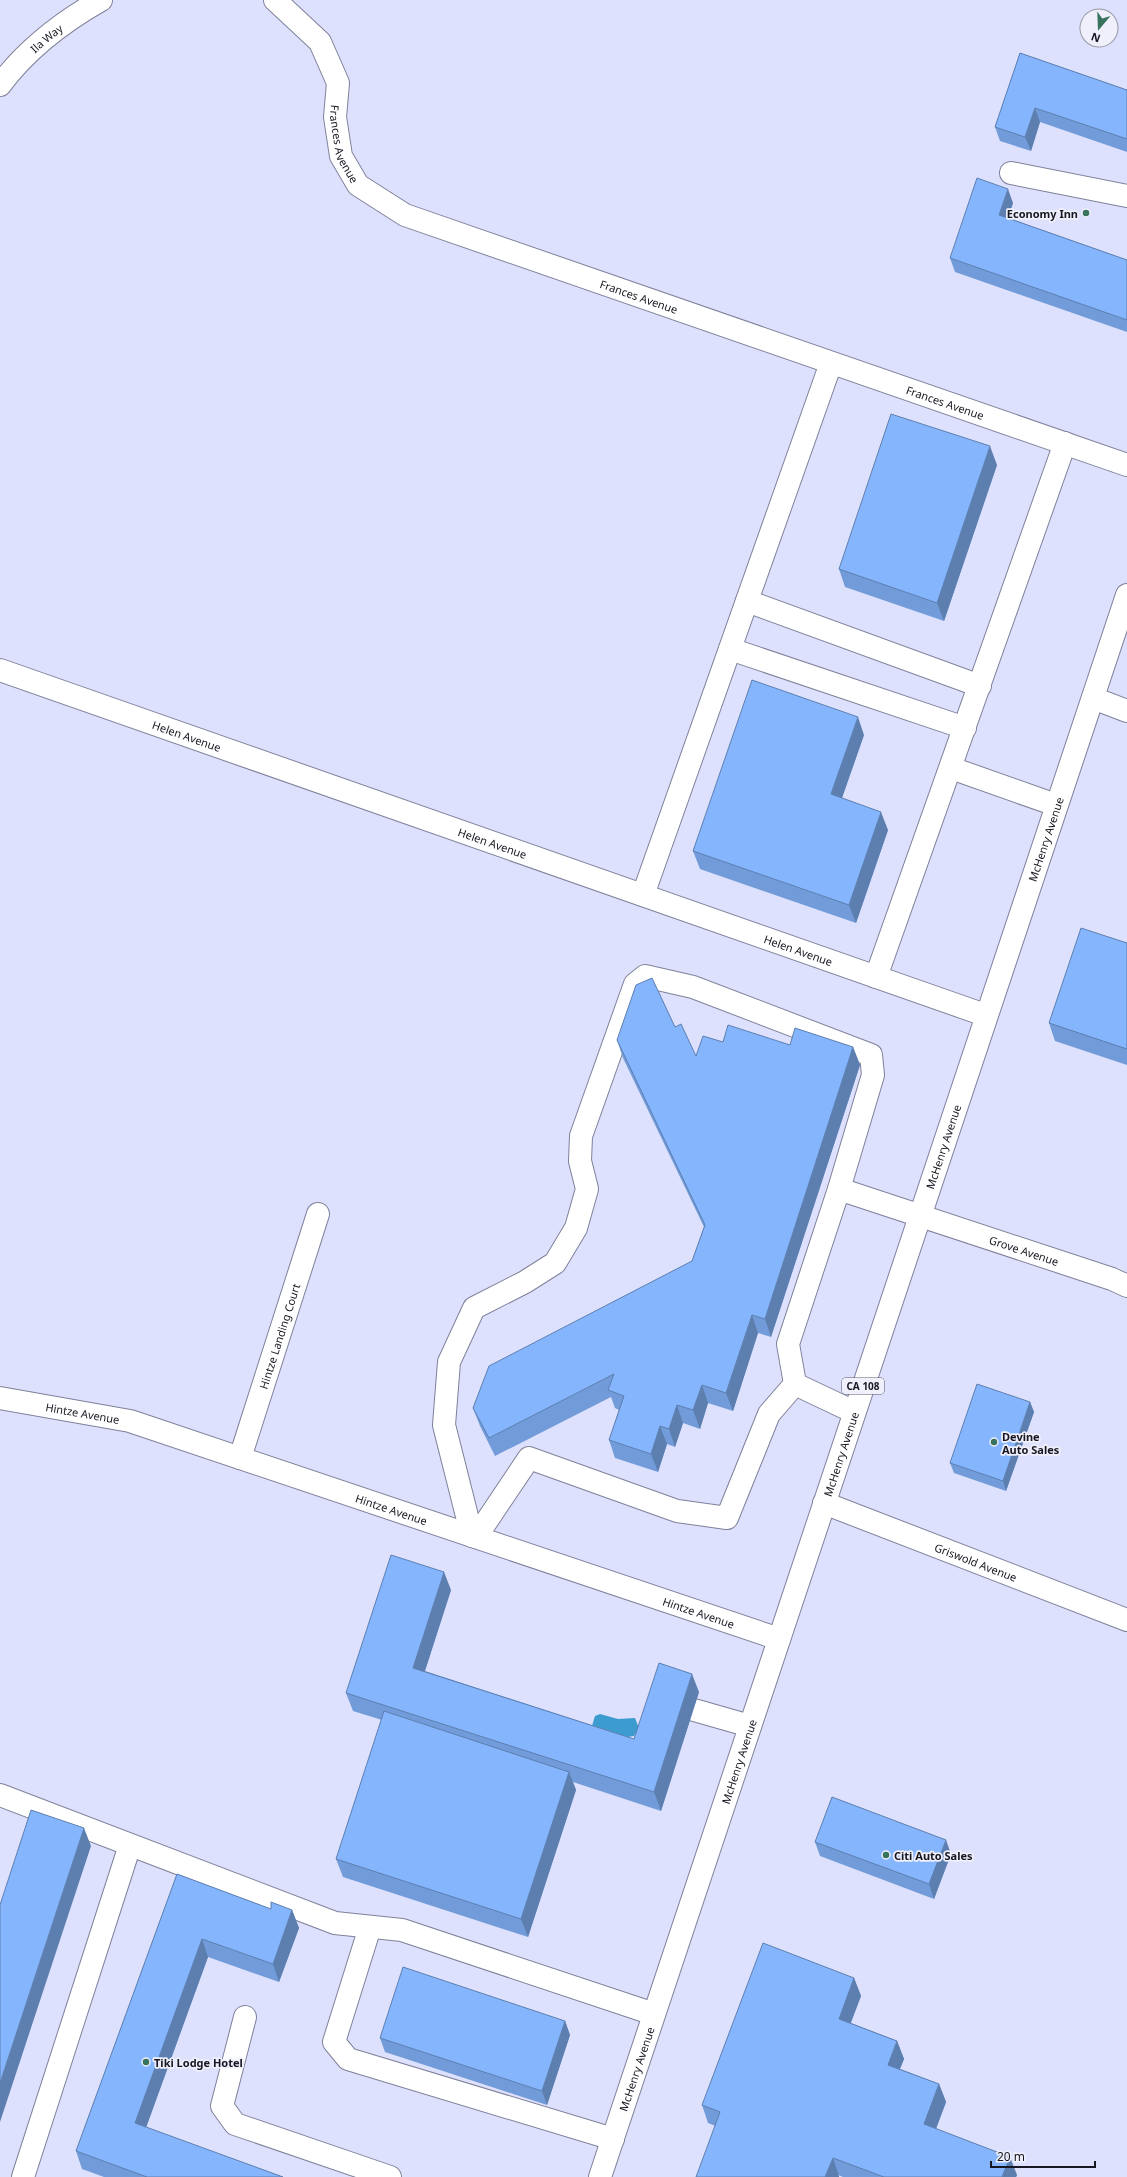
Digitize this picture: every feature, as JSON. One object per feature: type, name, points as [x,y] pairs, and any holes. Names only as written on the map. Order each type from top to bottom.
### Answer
[{"type":"street","name":"Ila Way","points":[[0,85],[33,50],[73,16],[101,0]]},
{"type":"street","name":"Frances Avenue","points":[[275,0],[320,42],[338,83],[335,117],[341,156],[358,185],[405,215],[1127,465]]},
{"type":"street","points":[[1010,173],[1127,196]]},
{"type":"street","points":[[643,895],[831,363]]},
{"type":"street","points":[[876,977],[952,768],[1065,443]]},
{"type":"street","name":"McHenry Avenue","points":[[600,2177],[779,1639],[800,1581],[824,1503],[985,1015],[1127,595]]},
{"type":"street","points":[[747,601],[980,686]]},
{"type":"street","points":[[730,648],[965,728]]},
{"type":"street","name":"Helen Avenue","points":[[0,670],[985,1015]]},
{"type":"street","points":[[1093,698],[1127,711]]},
{"type":"street","points":[[952,768],[1056,805]]},
{"type":"street","points":[[474,1537],[444,1425],[449,1362],[474,1308],[525,1282],[555,1263],[576,1228],[587,1189],[580,1161],[581,1136],[635,984],[645,976],[693,987],[871,1055],[873,1075],[840,1189],[788,1344],[795,1384]]},
{"type":"street","name":"Grove Avenue","points":[[840,1189],[1127,1286]]},
{"type":"street","name":"Hintze Landing Court","points":[[240,1458],[318,1214]]},
{"type":"street","points":[[795,1384],[854,1412]]},
{"type":"street","points":[[474,1537],[529,1458],[677,1511],[727,1518],[769,1414],[795,1384]]},
{"type":"street","name":"Hintze Avenue","points":[[0,1398],[130,1421],[779,1639]]},
{"type":"street","name":"Griswold Avenue","points":[[824,1503],[1127,1620]]},
{"type":"street","points":[[694,1710],[750,1726]]},
{"type":"street","points":[[0,1795],[334,1923],[402,1930],[654,2014]]},
{"type":"street","points":[[23,2177],[130,1845]]},
{"type":"street","points":[[370,1926],[334,2042],[348,2059],[613,2139]]},
{"type":"street","points":[[245,2017],[222,2106],[235,2124],[390,2177]]},
{"type":"water","points":[[600,1714],[618,1719],[635,1718],[639,1728],[634,1736],[609,1740],[591,1729],[595,1716]]},
{"type":"building","points":[[1020,53],[1127,90],[1127,139],[1035,108],[1025,137],[995,127]]},
{"type":"building","points":[[977,178],[1008,189],[999,215],[1127,260],[1127,320],[950,258]]},
{"type":"building","points":[[891,414],[990,446],[937,603],[839,569]]},
{"type":"building","points":[[752,680],[858,717],[831,794],[881,812],[849,905],[693,851]]},
{"type":"building","points":[[1081,928],[1127,943],[1127,1049],[1049,1023]]},
{"type":"building","points":[[652,978],[675,1027],[681,1024],[696,1056],[703,1036],[723,1042],[728,1025],[790,1045],[795,1028],[853,1047],[765,1319],[752,1315],[726,1393],[702,1385],[693,1410],[677,1405],[669,1429],[660,1426],[651,1454],[609,1440],[624,1396],[608,1390],[614,1374],[489,1438],[473,1408],[489,1366],[692,1261],[705,1225],[617,1040],[636,985]]},
{"type":"building","name":"Devine Auto Sales","points":[[977,1384],[1030,1402],[1003,1481],[950,1463]]},
{"type":"building","points":[[391,1555],[444,1572],[413,1668],[634,1739],[659,1663],[692,1674],[654,1792],[346,1693]]},
{"type":"building","points":[[384,1711],[569,1772],[521,1919],[336,1859]]},
{"type":"building","name":"Citi Auto Sales","points":[[832,1797],[946,1840],[929,1884],[815,1842]]},
{"type":"building","points":[[31,1810],[84,1828],[0,2083],[0,1905]]},
{"type":"building","name":"Tiki Lodge Hotel","points":[[177,1874],[271,1909],[271,1902],[292,1910],[273,1964],[202,1939],[135,2123],[283,2177],[147,2177],[76,2151]]},
{"type":"building","points":[[763,1943],[854,1978],[839,2019],[897,2041],[888,2065],[939,2084],[924,2124],[1010,2157],[1002,2177],[884,2177],[833,2158],[825,2177],[696,2177],[720,2112],[702,2105]]},
{"type":"building","points":[[403,1967],[565,2021],[542,2091],[380,2038]]},
{"type":"place","name":"Economy Inn","points":[[1086,213]]},
{"type":"place","name":"Devine Auto Sales","points":[[994,1442]]},
{"type":"place","name":"Citi Auto Sales","points":[[886,1855]]},
{"type":"place","name":"Tiki Lodge Hotel","points":[[146,2062]]}]
